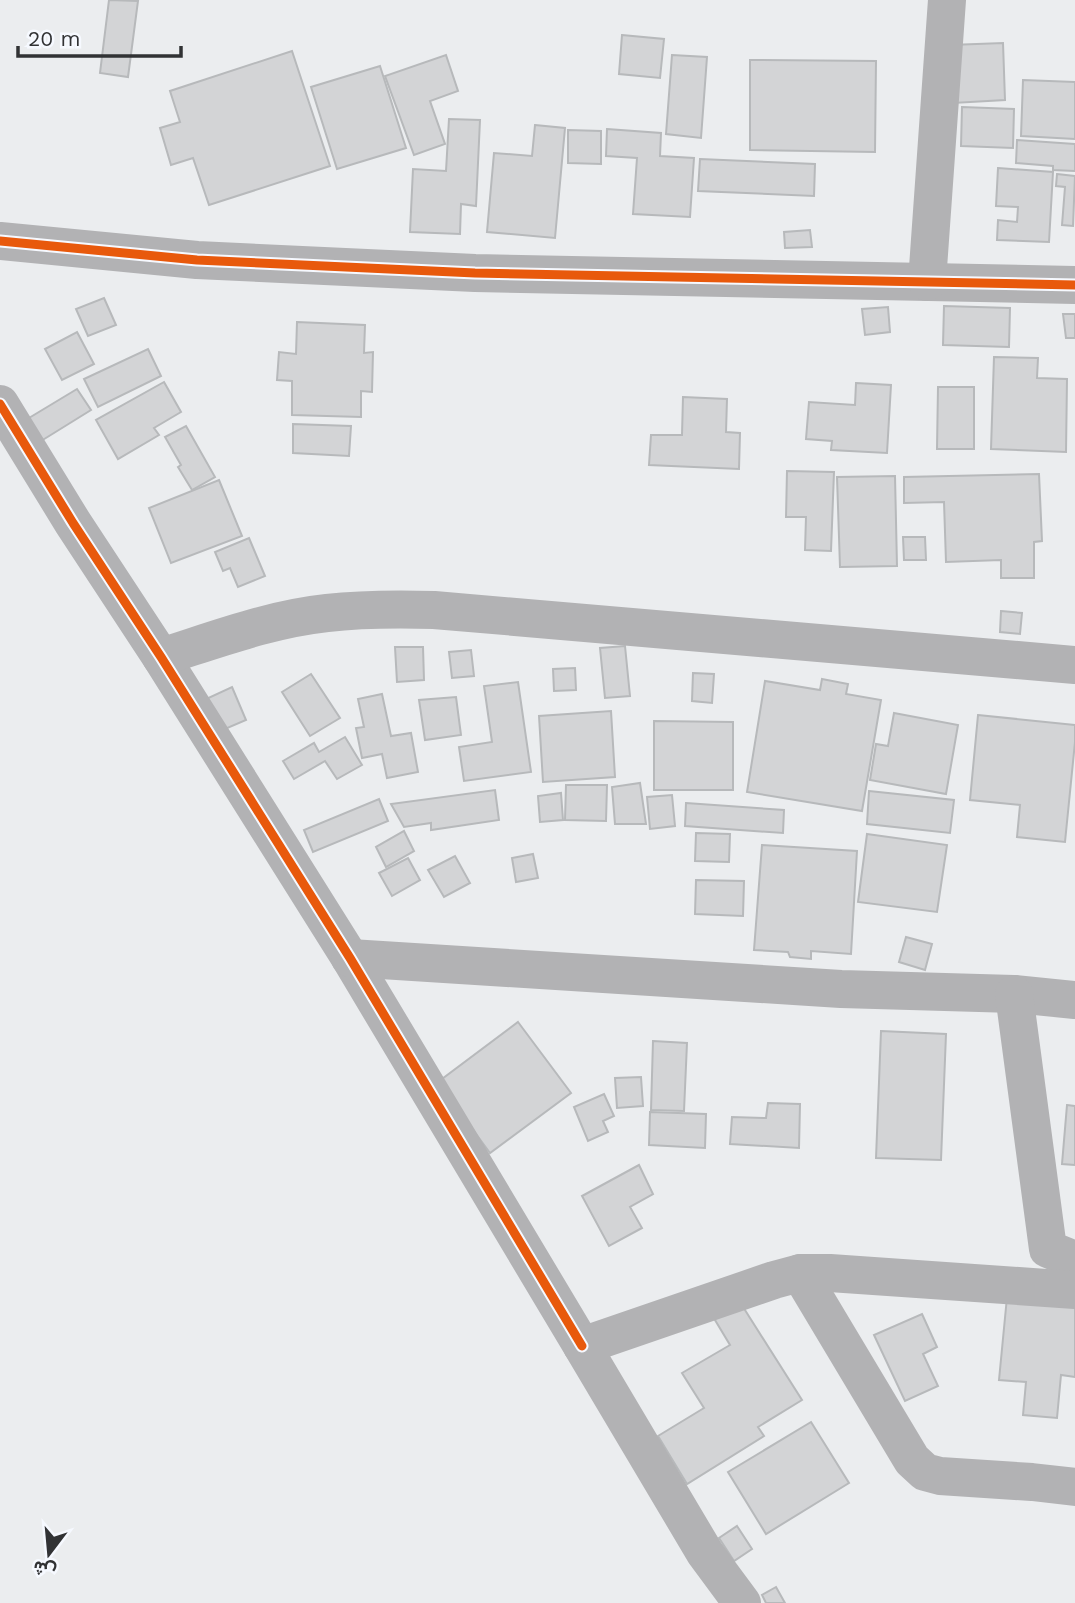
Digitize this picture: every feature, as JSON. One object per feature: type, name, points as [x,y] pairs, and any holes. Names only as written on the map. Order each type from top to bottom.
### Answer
[{"type":"street","points":[[927,282],[947,0]]},
{"type":"street","points":[[0,241],[197,260],[447,272],[1075,285]]},
{"type":"street","points":[[0,404],[350,958],[705,1553],[742,1603]]},
{"type":"street","points":[[161,657],[260,626],[312,615],[406,609],[1075,665]]},
{"type":"street","points":[[350,958],[841,989],[1014,994],[1075,1000]]},
{"type":"street","points":[[1014,994],[1048,1249],[1075,1260]]},
{"type":"street","points":[[582,1346],[800,1273],[1075,1290]]},
{"type":"street","points":[[800,1273],[912,1460],[925,1472],[940,1476],[1075,1487]]},
{"type":"building","points":[[109,0],[138,1],[128,77],[100,73]]},
{"type":"building","points":[[622,35],[664,39],[660,78],[619,74]]},
{"type":"building","points":[[1003,43],[1005,100],[953,103],[950,45]]},
{"type":"building","points":[[292,51],[330,166],[209,205],[193,158],[171,165],[160,128],[180,122],[170,91]]},
{"type":"building","points":[[446,55],[458,91],[430,101],[445,144],[414,155],[385,76]]},
{"type":"building","points":[[672,55],[707,57],[701,138],[666,134]]},
{"type":"building","points":[[750,60],[876,61],[875,152],[750,150]]},
{"type":"building","points":[[380,66],[406,148],[337,169],[311,87]]},
{"type":"building","points":[[1023,80],[1075,82],[1075,139],[1021,136]]},
{"type":"building","points":[[962,107],[1014,109],[1013,148],[961,146]]},
{"type":"building","points":[[449,119],[480,120],[476,206],[461,204],[460,234],[410,232],[413,169],[446,171]]},
{"type":"building","points":[[535,125],[565,128],[555,238],[487,232],[494,153],[532,156]]},
{"type":"building","points":[[607,129],[661,133],[660,156],[694,158],[690,217],[633,214],[637,158],[606,156]]},
{"type":"building","points":[[568,130],[601,131],[601,164],[568,163]]},
{"type":"building","points":[[1017,140],[1075,144],[1075,171],[1016,163]]},
{"type":"building","points":[[700,159],[815,164],[814,196],[698,191]]},
{"type":"building","points":[[998,168],[1053,172],[1049,242],[997,240],[998,220],[1017,222],[1018,207],[996,206]]},
{"type":"building","points":[[1057,174],[1075,176],[1073,226],[1062,225],[1065,187],[1056,186]]},
{"type":"building","points":[[810,230],[812,247],[785,248],[784,232]]},
{"type":"building","points":[[104,298],[116,325],[88,336],[76,309]]},
{"type":"building","points":[[944,306],[1010,308],[1009,347],[943,345]]},
{"type":"building","points":[[888,307],[890,332],[865,335],[862,309]]},
{"type":"building","points":[[1063,314],[1075,314],[1075,338],[1066,338]]},
{"type":"building","points":[[297,322],[365,325],[364,353],[373,352],[372,392],[361,391],[361,417],[292,415],[292,381],[277,380],[279,352],[296,354]]},
{"type":"building","points":[[77,332],[94,364],[62,380],[45,349]]},
{"type":"building","points":[[148,349],[161,376],[98,407],[84,379]]},
{"type":"building","points":[[994,357],[1038,358],[1037,378],[1067,379],[1066,452],[991,449]]},
{"type":"building","points":[[164,382],[181,412],[154,428],[159,435],[118,459],[96,420]]},
{"type":"building","points":[[856,383],[891,385],[887,453],[831,450],[832,441],[806,439],[809,402],[855,405]]},
{"type":"building","points":[[938,387],[974,387],[974,449],[937,449]]},
{"type":"building","points":[[77,389],[91,410],[33,446],[19,424]]},
{"type":"building","points":[[683,397],[727,399],[726,432],[740,433],[739,469],[649,465],[651,435],[682,435]]},
{"type":"building","points":[[293,424],[351,426],[349,456],[293,453]]},
{"type":"building","points":[[186,426],[215,477],[192,490],[165,437]]},
{"type":"building","points":[[787,471],[834,472],[831,551],[805,550],[806,517],[786,517]]},
{"type":"building","points":[[1039,474],[1042,541],[1034,542],[1034,578],[1001,578],[1001,560],[946,562],[944,502],[904,503],[904,477]]},
{"type":"building","points":[[895,476],[897,566],[840,567],[837,477]]},
{"type":"building","points":[[219,480],[242,536],[171,563],[149,508]]},
{"type":"building","points":[[903,537],[925,537],[926,560],[904,560]]},
{"type":"building","points":[[249,538],[265,576],[238,587],[230,568],[223,571],[215,552]]},
{"type":"building","points":[[1001,611],[1022,613],[1020,634],[1000,632]]},
{"type":"building","points":[[625,646],[630,696],[605,698],[600,648]]},
{"type":"building","points":[[395,647],[423,647],[424,680],[397,682]]},
{"type":"building","points":[[471,650],[474,676],[452,678],[449,652]]},
{"type":"building","points":[[575,668],[576,690],[554,691],[553,669]]},
{"type":"building","points":[[693,673],[714,674],[712,703],[692,701]]},
{"type":"building","points":[[311,674],[340,718],[310,736],[282,692]]},
{"type":"building","points":[[822,679],[848,684],[846,694],[881,700],[862,811],[747,792],[765,681],[820,690]]},
{"type":"building","points":[[518,682],[531,772],[464,781],[459,747],[492,742],[484,686]]},
{"type":"building","points":[[232,687],[246,720],[218,732],[204,700]]},
{"type":"building","points":[[382,694],[391,736],[411,733],[418,772],[387,778],[382,754],[362,758],[356,728],[364,727],[358,699]]},
{"type":"building","points":[[456,697],[461,735],[425,740],[419,700]]},
{"type":"building","points":[[611,711],[615,777],[543,782],[539,716]]},
{"type":"building","points":[[894,713],[958,725],[946,794],[870,780],[876,744],[888,746]]},
{"type":"building","points":[[978,715],[1075,725],[1065,842],[1017,837],[1020,805],[970,800]]},
{"type":"building","points":[[654,721],[733,722],[733,790],[654,790]]},
{"type":"building","points":[[345,737],[362,765],[337,779],[325,761],[294,779],[283,761],[314,743],[319,752]]},
{"type":"building","points":[[640,783],[646,824],[615,824],[612,787]]},
{"type":"building","points":[[566,785],[607,785],[606,821],[565,820]]},
{"type":"building","points":[[495,790],[499,820],[431,830],[431,823],[404,827],[391,804]]},
{"type":"building","points":[[869,791],[954,800],[950,833],[867,824]]},
{"type":"building","points":[[561,793],[563,820],[540,822],[538,796]]},
{"type":"building","points":[[672,795],[675,826],[650,829],[647,797]]},
{"type":"building","points":[[379,799],[388,821],[313,852],[304,830]]},
{"type":"building","points":[[686,803],[784,810],[783,833],[685,826]]},
{"type":"building","points":[[404,831],[414,851],[386,867],[376,847]]},
{"type":"building","points":[[696,833],[730,834],[729,862],[695,861]]},
{"type":"building","points":[[867,834],[947,845],[937,912],[858,902]]},
{"type":"building","points":[[762,845],[857,851],[851,954],[811,951],[811,959],[790,957],[788,952],[754,950]]},
{"type":"building","points":[[533,854],[538,878],[516,882],[512,858]]},
{"type":"building","points":[[455,856],[470,883],[444,897],[428,870]]},
{"type":"building","points":[[408,858],[420,880],[392,896],[379,873]]},
{"type":"building","points":[[696,880],[744,881],[743,916],[695,914]]},
{"type":"building","points":[[906,937],[932,944],[925,970],[899,962]]},
{"type":"building","points":[[518,1022],[571,1093],[490,1153],[438,1082]]},
{"type":"building","points":[[881,1031],[946,1034],[941,1160],[876,1158]]},
{"type":"building","points":[[653,1041],[687,1043],[684,1111],[651,1110]]},
{"type":"building","points":[[641,1077],[643,1106],[617,1108],[615,1078]]},
{"type":"building","points":[[604,1094],[614,1116],[603,1121],[608,1132],[588,1141],[574,1107]]},
{"type":"building","points":[[768,1103],[800,1104],[799,1148],[730,1144],[732,1117],[766,1118]]},
{"type":"building","points":[[1067,1105],[1075,1106],[1075,1165],[1062,1164]]},
{"type":"building","points":[[650,1112],[706,1114],[705,1148],[649,1145]]},
{"type":"building","points":[[639,1165],[653,1194],[630,1207],[642,1228],[609,1246],[582,1196]]},
{"type":"building","points":[[1007,1297],[1075,1305],[1075,1377],[1061,1375],[1057,1418],[1023,1415],[1026,1382],[999,1380]]},
{"type":"building","points":[[738,1299],[802,1400],[758,1427],[764,1436],[687,1484],[658,1436],[704,1408],[682,1373],[730,1345],[712,1315]]},
{"type":"building","points":[[922,1314],[937,1347],[923,1354],[938,1386],[905,1401],[874,1335]]},
{"type":"building","points":[[811,1422],[849,1483],[766,1534],[728,1472]]},
{"type":"building","points":[[737,1526],[752,1549],[734,1561],[719,1538]]},
{"type":"building","points":[[776,1587],[785,1603],[766,1603],[762,1595]]},
{"type":"cycle path","points":[[0,241],[197,260],[475,273],[1075,285]]},
{"type":"cycle path","points":[[0,404],[350,958],[582,1346]]}]
